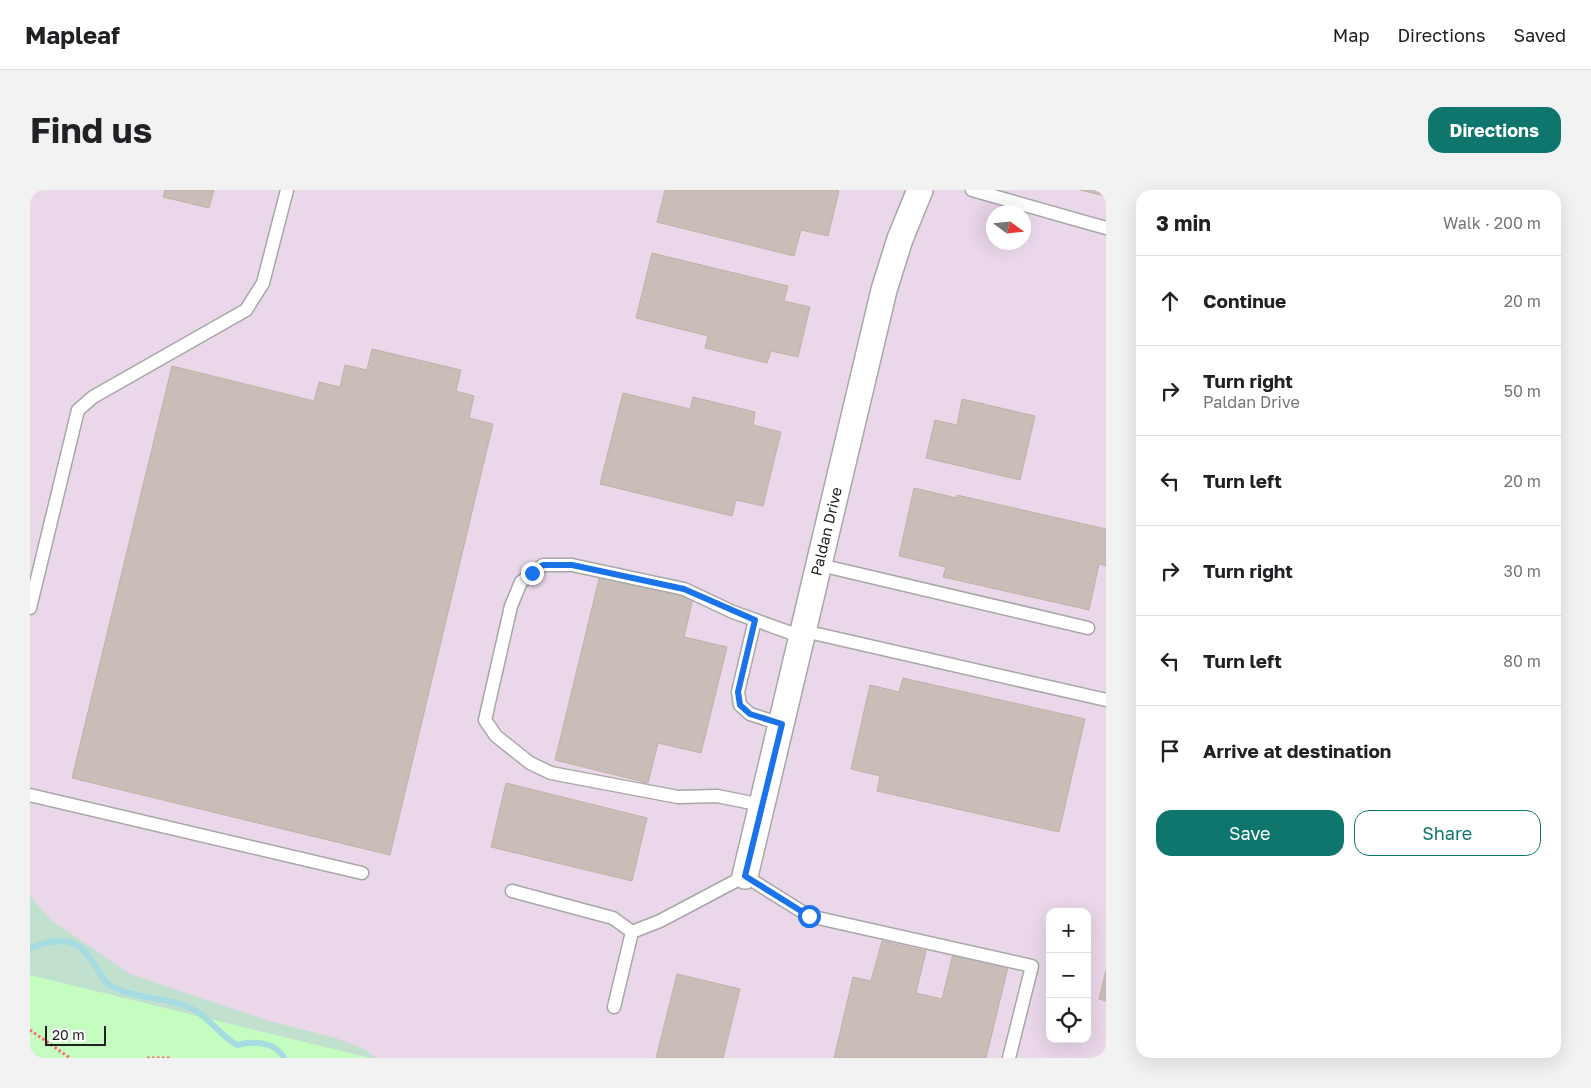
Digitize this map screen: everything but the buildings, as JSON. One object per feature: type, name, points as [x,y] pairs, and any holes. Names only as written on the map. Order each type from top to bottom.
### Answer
[{"type":"street","name":"Paldan Drive","points":[[745,876],[884,290],[900,239],[920,190]]},
{"type":"lane","points":[[30,608],[78,410],[93,397],[246,310],[262,283],[287,190]]},
{"type":"lane","points":[[972,190],[995,193],[1106,228]]},
{"type":"lane","points":[[762,805],[716,796],[678,797],[551,772],[530,764],[496,736],[485,720],[511,606],[521,582],[543,565],[572,565],[684,589],[755,620],[803,634],[1106,700]]},
{"type":"lane","points":[[820,565],[1088,628]]},
{"type":"lane","points":[[755,620],[738,692],[740,705],[750,714],[782,724]]},
{"type":"lane","points":[[30,795],[362,873]]},
{"type":"lane","points":[[632,932],[660,921],[745,876],[809,916],[1032,966],[1009,1058]]},
{"type":"lane","points":[[512,891],[613,918],[632,932]]},
{"type":"lane","points":[[614,1008],[632,932]]},
{"type":"path","points":[[30,1030],[70,1058]]},
{"type":"path","points":[[147,1058],[172,1058]]},
{"type":"shaded area","points":[[30,190],[1106,190],[1106,1058],[370,1058],[30,975]]},
{"type":"green space","points":[[30,896],[51,920],[130,974],[266,1020],[336,1038],[364,1049],[376,1058],[30,1058]]},
{"type":"green space","points":[[30,975],[370,1058],[30,1058]]},
{"type":"waterway","points":[[30,948],[40,944],[59,941],[75,944],[89,955],[103,978],[111,986],[124,992],[171,1001],[189,1007],[202,1015],[237,1045],[250,1043],[269,1045],[280,1052],[284,1058]]},
{"type":"route","points":[[532,573],[543,565],[572,565],[684,589],[755,620],[738,692],[740,705],[750,714],[782,724],[745,876],[809,916]]}]
